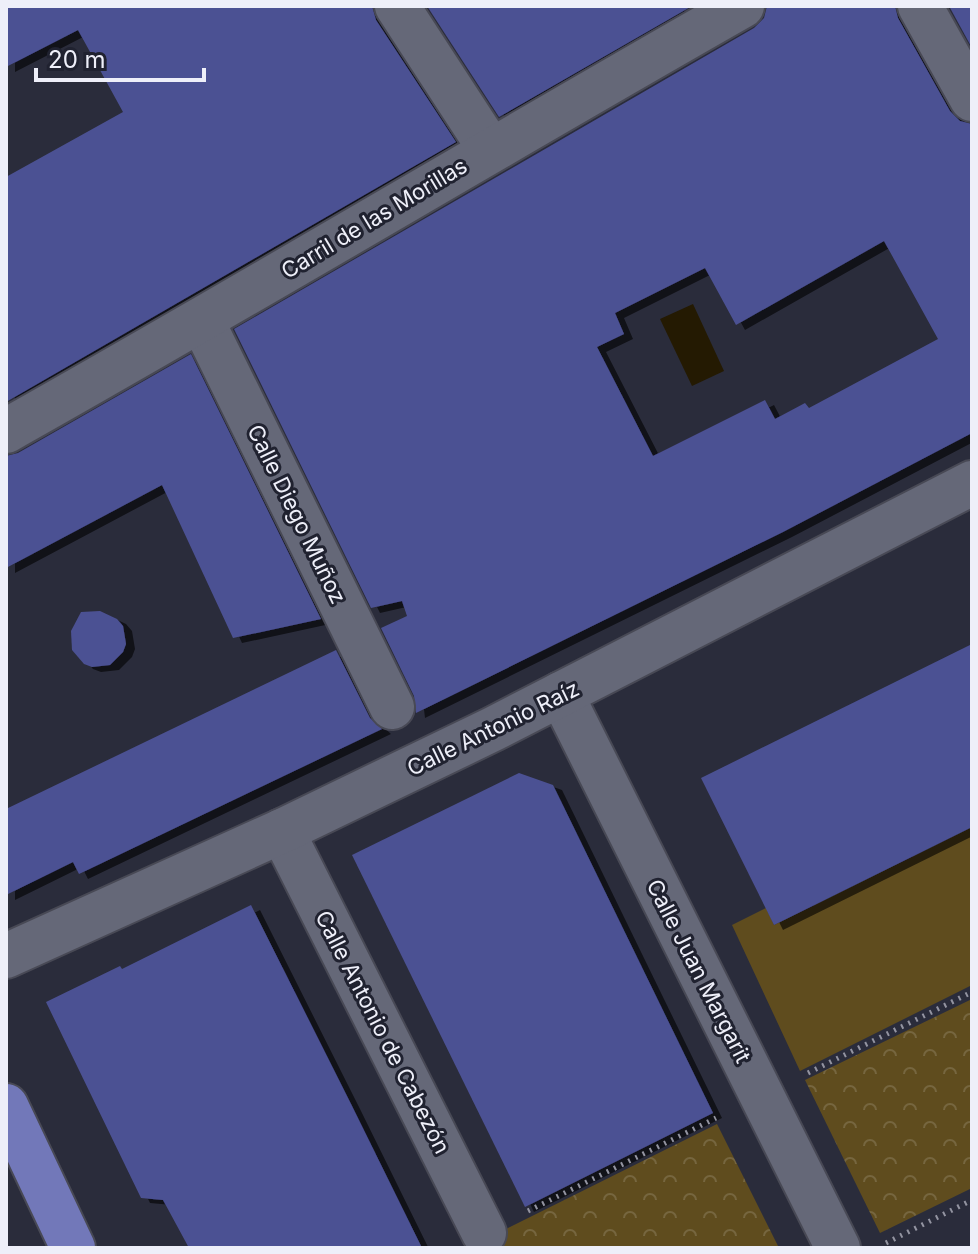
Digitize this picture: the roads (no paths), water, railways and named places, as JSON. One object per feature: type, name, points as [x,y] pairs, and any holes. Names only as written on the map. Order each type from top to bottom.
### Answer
[{"type":"main road","points":[[6,1106],[73,1248]]},
{"type":"street","points":[[397,6],[490,149]]},
{"type":"street","name":"Carril de las Morillas","points":[[6,431],[202,321],[490,149],[742,6]]},
{"type":"street","points":[[920,6],[972,99]]},
{"type":"street","name":"Calle Diego Muñoz","points":[[202,321],[392,707]]},
{"type":"street","name":"Calle Antonio Raíz","points":[[6,956],[282,831],[561,694],[972,483]]},
{"type":"street","name":"Calle Juan Margarit","points":[[561,694],[838,1248]]},
{"type":"street","name":"Calle Antonio de Cabezón","points":[[282,831],[484,1233]]}]
